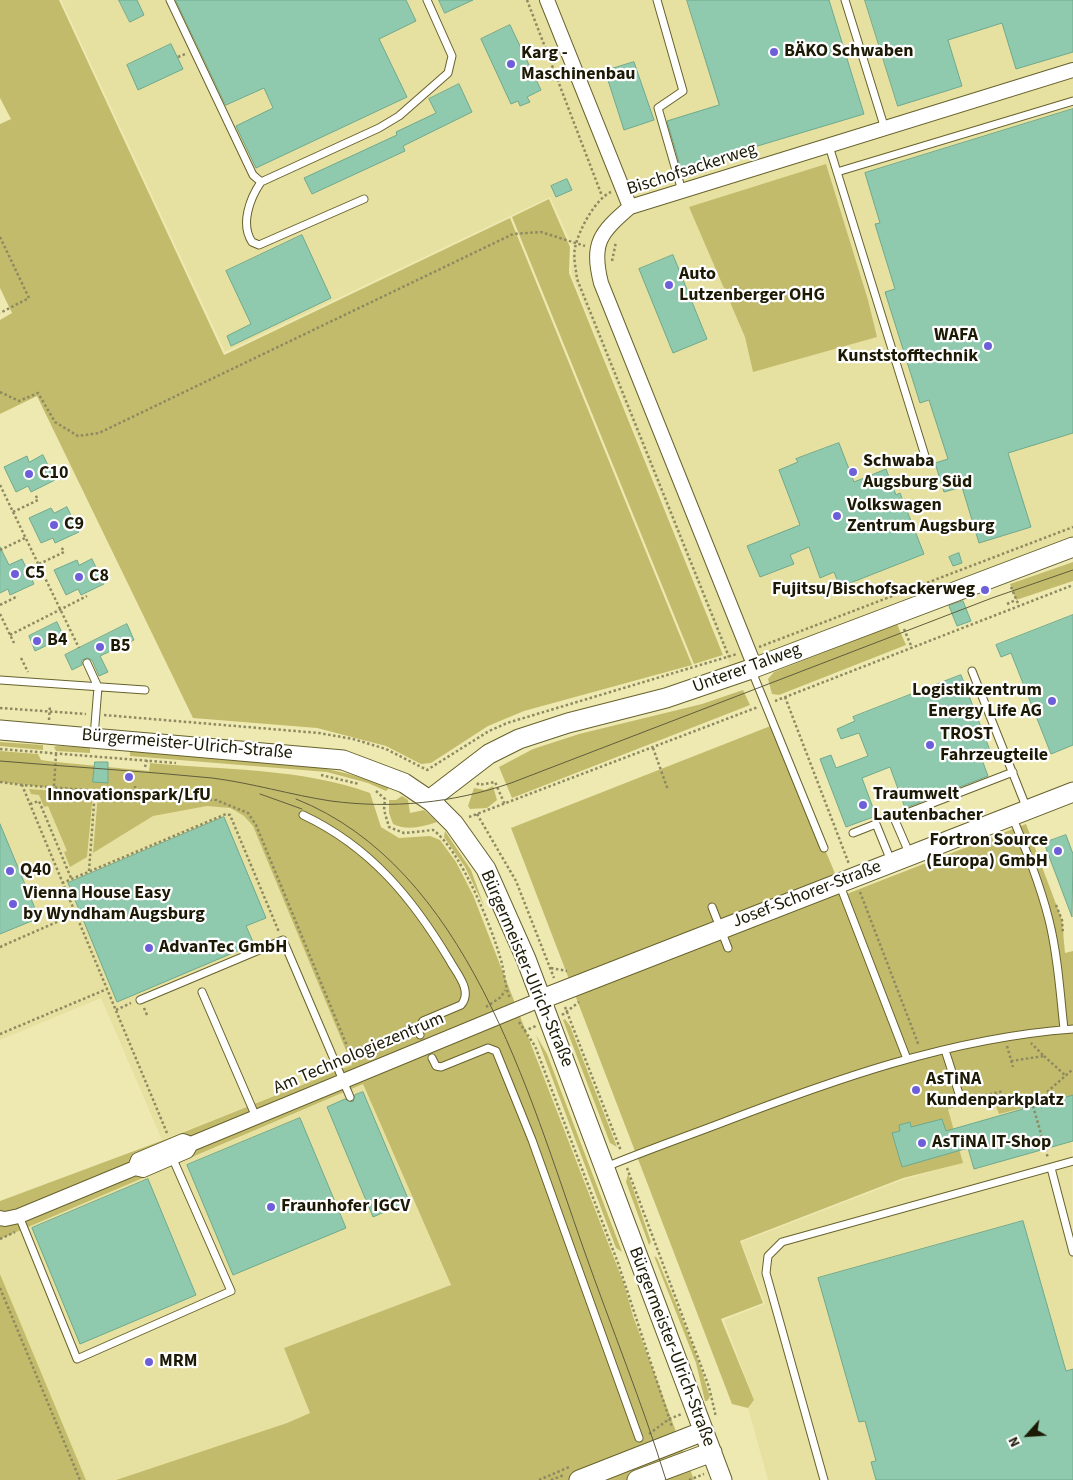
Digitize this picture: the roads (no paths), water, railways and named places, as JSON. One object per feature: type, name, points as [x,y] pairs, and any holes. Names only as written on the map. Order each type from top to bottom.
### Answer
[{"type":"street","points":[[548,0],[630,207]]},
{"type":"street","name":"Bischofsackerweg","points":[[753,668],[601,284],[596,250],[607,227],[630,207],[1073,70]]},
{"type":"street","name":"Unterer Talweg","points":[[429,800],[489,754],[520,739],[568,723],[666,698],[753,668],[1073,547]]},
{"type":"street","name":"Bürgermeister-Ulrich-Straße","points":[[0,730],[343,760],[404,783],[429,800],[454,824],[486,869],[542,999],[603,1168],[711,1426],[712,1452],[722,1480]]},
{"type":"street","name":"Josef-Schorer-Straße","points":[[542,999],[1073,792]]},
{"type":"street","name":"Am Technologiezentrum","points":[[0,1218],[5,1219],[19,1216],[135,1168],[138,1160],[170,1152],[183,1141],[191,1144],[542,999]]},
{"type":"street","points":[[579,1480],[711,1426]]},
{"type":"street","points":[[637,1480],[712,1452]]},
{"type":"lane","points":[[170,0],[253,174],[261,182]]},
{"type":"lane","points":[[364,199],[259,245],[252,242],[247,234],[251,197],[261,182],[379,128],[400,116],[448,73],[452,56],[427,0]]},
{"type":"lane","points":[[657,0],[683,91],[658,108],[682,191]]},
{"type":"lane","points":[[845,0],[885,128]]},
{"type":"lane","points":[[837,172],[1073,102]]},
{"type":"lane","points":[[828,146],[926,459]]},
{"type":"lane","points":[[87,663],[98,687],[94,738]]},
{"type":"lane","points":[[753,668],[765,705],[824,848]]},
{"type":"lane","points":[[972,671],[1013,772],[1020,812],[1049,920],[1056,956],[1064,1030]]},
{"type":"lane","points":[[0,680],[144,690]]},
{"type":"lane","points":[[910,854],[894,818],[1013,772]]},
{"type":"lane","points":[[303,816],[322,824],[368,858],[402,890],[434,935],[466,988],[465,1000],[461,1005],[423,1021],[418,1029],[420,1035]]},
{"type":"lane","points":[[853,833],[876,824],[892,862]]},
{"type":"lane","points":[[839,883],[907,1059]]},
{"type":"lane","points":[[712,907],[728,948]]},
{"type":"lane","points":[[140,1000],[283,940],[350,1097]]},
{"type":"lane","points":[[202,992],[256,1118]]},
{"type":"lane","points":[[603,1168],[785,1098],[907,1059],[1020,1035],[1073,1029]]},
{"type":"lane","points":[[432,1058],[436,1066],[441,1067],[488,1048],[496,1051],[532,1140],[639,1438]]},
{"type":"lane","points":[[945,1050],[961,1100]]},
{"type":"lane","points":[[19,1216],[77,1359],[231,1291],[170,1152]]},
{"type":"lane","points":[[824,1480],[766,1273],[768,1256],[782,1242],[1073,1161]]},
{"type":"lane","points":[[1051,1168],[1073,1252]]},
{"type":"tram line","points":[[0,761],[212,778],[331,801],[399,804],[445,800],[511,783],[992,598],[1073,570]]},
{"type":"tram line","points":[[260,794],[302,809]]},
{"type":"tram line","points":[[296,799],[355,831],[405,876],[448,930],[483,991],[513,1056],[539,1122],[666,1480]]},
{"type":"place","name":"BÄKO Schwaben","points":[[774,52]]},
{"type":"place","name":"Karg - Maschinenbau","points":[[511,64]]},
{"type":"place","name":"Auto Lutzenberger OHG","points":[[669,285]]},
{"type":"place","name":"WAFA Kunststofftechnik","points":[[988,346]]},
{"type":"place","name":"Schwaba Augsburg Süd","points":[[853,472]]},
{"type":"place","name":"C10","points":[[29,474]]},
{"type":"place","name":"Volkswagen Zentrum Augsburg","points":[[837,516]]},
{"type":"place","name":"C9","points":[[54,525]]},
{"type":"place","name":"C5","points":[[15,574]]},
{"type":"place","name":"C8","points":[[79,577]]},
{"type":"place","name":"Fujitsu/Bischofsackerweg","points":[[985,590]]},
{"type":"place","name":"B4","points":[[37,641]]},
{"type":"place","name":"B5","points":[[100,647]]},
{"type":"place","name":"Logistikzentrum Energy Life AG","points":[[1052,701]]},
{"type":"place","name":"TROST Fahrzeugteile","points":[[930,745]]},
{"type":"place","name":"Innovationspark/LfU","points":[[129,777]]},
{"type":"place","name":"Traumwelt Lautenbacher","points":[[863,805]]},
{"type":"place","name":"Fortron Source (Europa) GmbH","points":[[1058,851]]},
{"type":"place","name":"Q40","points":[[10,871]]},
{"type":"place","name":"Vienna House Easy by Wyndham Augsburg","points":[[13,904]]},
{"type":"place","name":"AdvanTec GmbH","points":[[149,948]]},
{"type":"place","name":"AsTiNA Kundenparkplatz","points":[[916,1090]]},
{"type":"place","name":"AsTiNA IT-Shop","points":[[922,1143]]},
{"type":"place","name":"Fraunhofer IGCV","points":[[271,1207]]},
{"type":"place","name":"MRM","points":[[149,1362]]}]
